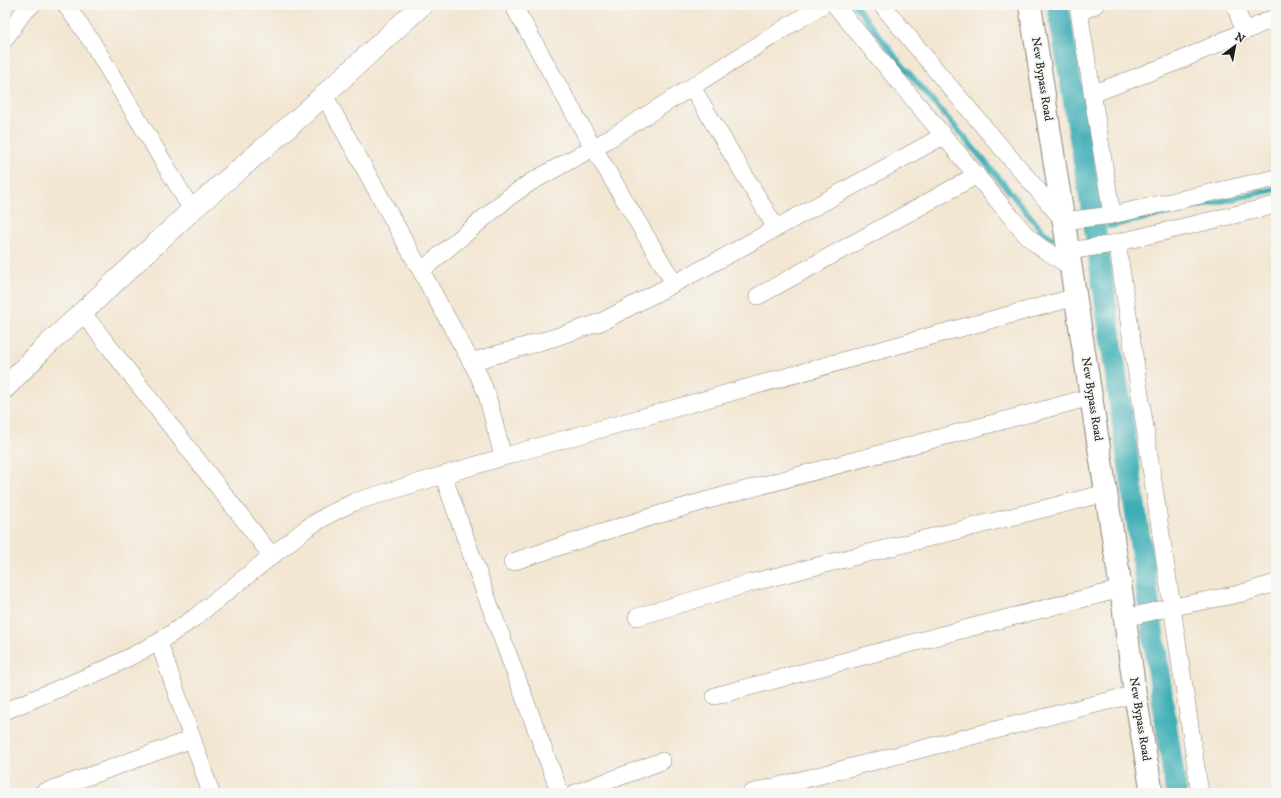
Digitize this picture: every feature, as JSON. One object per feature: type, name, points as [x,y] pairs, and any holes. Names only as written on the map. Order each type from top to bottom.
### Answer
[{"type":"main road","name":"New Bypass Road","points":[[1030,5],[1121,589],[1135,616],[1135,694],[1152,793]]},
{"type":"street","points":[[5,39],[22,14],[32,5]]},
{"type":"street","points":[[66,5],[92,42],[192,210]]},
{"type":"street","points":[[5,388],[41,351],[192,210],[324,96],[422,5]]},
{"type":"street","points":[[513,5],[593,147],[674,283]]},
{"type":"street","points":[[420,271],[509,197],[531,182],[607,140],[822,5]]},
{"type":"street","points":[[835,5],[1027,236],[1040,247],[1070,259],[1105,245],[1276,205]]},
{"type":"street","points":[[882,5],[1064,221],[1107,216],[1276,178]]},
{"type":"street","points":[[1096,5],[1079,8],[1092,94],[1107,216]]},
{"type":"street","points":[[1235,5],[1244,31]]},
{"type":"street","points":[[1092,94],[1179,61],[1276,17]]},
{"type":"street","points":[[692,87],[776,228]]},
{"type":"street","points":[[324,96],[479,376],[487,395],[503,457]]},
{"type":"street","points":[[471,362],[556,338],[601,322],[944,136]]},
{"type":"street","points":[[758,296],[977,176]]},
{"type":"street","points":[[1105,245],[1200,793]]},
{"type":"street","points":[[5,711],[106,669],[159,642],[194,618],[307,528],[328,515],[354,502],[503,457],[931,336],[1076,297]]},
{"type":"street","points":[[82,312],[272,556]]},
{"type":"street","points":[[512,562],[708,500],[1091,397]]},
{"type":"street","points":[[443,475],[484,590],[560,793]]},
{"type":"street","points":[[637,617],[750,583],[1106,493]]},
{"type":"street","points":[[1135,616],[1239,594],[1276,583]]},
{"type":"street","points":[[715,696],[953,632],[1121,589]]},
{"type":"street","points":[[159,642],[211,793]]},
{"type":"street","points":[[751,793],[1135,694]]},
{"type":"street","points":[[42,793],[192,739]]},
{"type":"street","points":[[576,793],[662,761]]},
{"type":"waterway","points":[[855,5],[901,64],[1043,232],[1052,238]]},
{"type":"waterway","points":[[1058,5],[1095,229],[1176,793]]},
{"type":"waterway","points":[[1109,226],[1276,189]]}]
